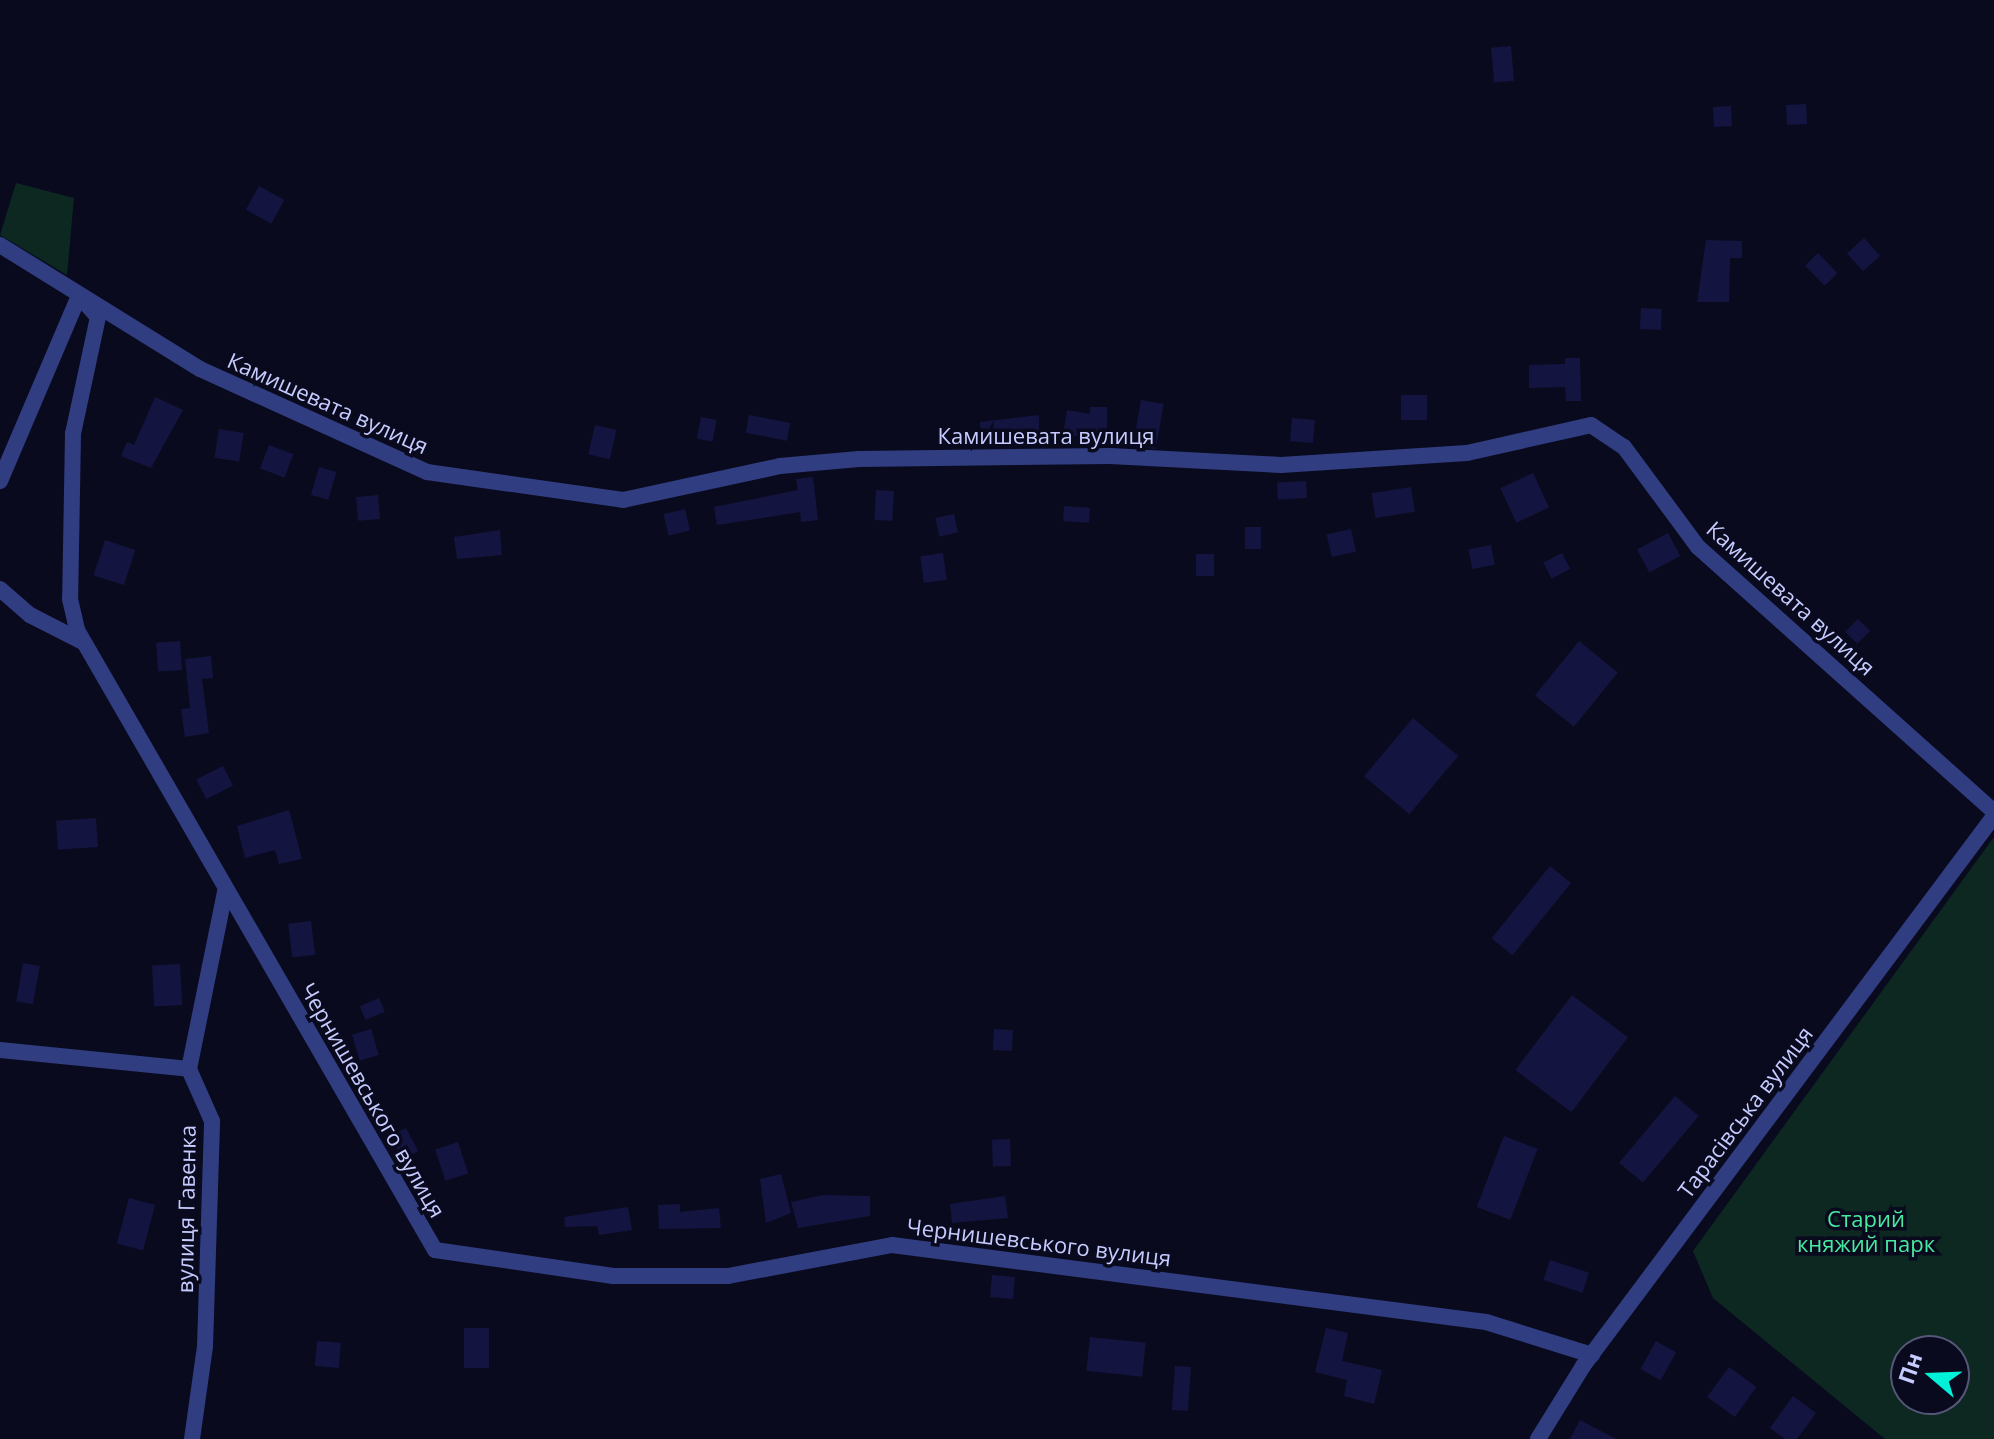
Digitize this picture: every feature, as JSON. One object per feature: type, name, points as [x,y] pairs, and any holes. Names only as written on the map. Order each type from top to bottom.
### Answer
[{"type":"street","name":"Камишевата вулиця","points":[[0,245],[200,369],[427,472],[623,500],[780,466],[859,459],[1110,456],[1281,465],[1467,453],[1591,425],[1624,447],[1698,547],[1994,814]]},
{"type":"street","points":[[0,481],[79,296]]},
{"type":"street","name":"Чернишевського вулиця","points":[[79,296],[98,317],[73,434],[70,599],[85,642],[225,892],[435,1250],[613,1276],[728,1276],[892,1245],[1486,1322],[1592,1355]]},
{"type":"street","points":[[0,589],[30,615],[85,642]]},
{"type":"street","name":"Тарасівська вулиця","points":[[1538,1439],[1592,1355],[1994,814]]},
{"type":"street","points":[[0,1050],[189,1069],[225,892]]},
{"type":"street","name":"вулиця Гавенка","points":[[189,1069],[212,1121],[205,1347],[192,1439]]},
{"type":"green space","points":[[16,183],[74,198],[67,275],[0,235]]},
{"type":"green space","name":"Старий княжий парк","points":[[1994,837],[1994,1439],[1885,1439],[1713,1298],[1693,1251]]},
{"type":"building","points":[[1511,46],[1514,81],[1494,83],[1491,48]]},
{"type":"building","points":[[1806,104],[1807,124],[1787,125],[1786,105]]},
{"type":"building","points":[[1731,106],[1732,126],[1714,127],[1713,107]]},
{"type":"building","points":[[259,186],[284,200],[271,224],[246,210]]},
{"type":"building","points":[[1864,238],[1880,256],[1863,271],[1847,253]]},
{"type":"building","points":[[1706,240],[1742,241],[1742,258],[1730,258],[1729,302],[1697,302]]},
{"type":"building","points":[[1818,253],[1837,273],[1825,286],[1805,266]]},
{"type":"building","points":[[1641,308],[1662,309],[1661,330],[1640,329]]},
{"type":"building","points":[[1565,358],[1580,358],[1581,401],[1566,401],[1565,387],[1529,388],[1529,365],[1565,364]]},
{"type":"building","points":[[1401,395],[1427,395],[1427,420],[1401,420]]},
{"type":"building","points":[[155,397],[183,410],[151,468],[121,456],[127,442],[134,445]]},
{"type":"building","points":[[1141,400],[1164,404],[1156,449],[1133,445]]},
{"type":"building","points":[[1090,407],[1107,407],[1107,436],[1063,436],[1067,410],[1090,414]]},
{"type":"building","points":[[749,415],[790,423],[787,441],[746,433]]},
{"type":"building","points":[[1039,415],[1039,436],[1000,437],[1000,446],[982,447],[980,422]]},
{"type":"building","points":[[701,417],[717,420],[713,442],[697,439]]},
{"type":"building","points":[[1292,418],[1315,420],[1313,443],[1290,441]]},
{"type":"building","points":[[595,425],[616,430],[610,459],[588,454]]},
{"type":"building","points":[[219,429],[244,433],[239,462],[214,458]]},
{"type":"building","points":[[269,445],[293,454],[284,478],[260,468]]},
{"type":"building","points":[[319,467],[336,472],[328,500],[311,495]]},
{"type":"building","points":[[1533,473],[1549,507],[1516,523],[1500,488]]},
{"type":"building","points":[[813,477],[818,520],[801,522],[800,512],[717,525],[714,507],[798,490],[796,479]]},
{"type":"building","points":[[1306,481],[1307,498],[1278,499],[1277,483]]},
{"type":"building","points":[[1411,487],[1415,512],[1375,518],[1371,493]]},
{"type":"building","points":[[876,490],[894,491],[892,521],[874,520]]},
{"type":"building","points":[[378,495],[380,519],[358,521],[356,497]]},
{"type":"building","points":[[1064,506],[1090,508],[1089,523],[1063,521]]},
{"type":"building","points":[[685,509],[690,530],[669,535],[664,514]]},
{"type":"building","points":[[954,514],[958,533],[939,537],[935,518]]},
{"type":"building","points":[[1245,527],[1261,527],[1261,549],[1245,549]]},
{"type":"building","points":[[1351,529],[1356,551],[1332,557],[1327,535]]},
{"type":"building","points":[[500,530],[502,555],[457,559],[454,537]]},
{"type":"building","points":[[1668,533],[1680,556],[1649,572],[1637,549]]},
{"type":"building","points":[[105,540],[135,550],[124,585],[94,575]]},
{"type":"building","points":[[1491,545],[1495,565],[1472,569],[1468,549]]},
{"type":"building","points":[[943,553],[947,580],[924,583],[920,556]]},
{"type":"building","points":[[1562,553],[1570,569],[1551,579],[1543,563]]},
{"type":"building","points":[[1196,554],[1214,554],[1214,576],[1196,576]]},
{"type":"building","points":[[1858,619],[1870,631],[1857,644],[1845,632]]},
{"type":"building","points":[[180,641],[182,670],[158,672],[156,643]]},
{"type":"building","points":[[1579,641],[1618,672],[1574,727],[1535,695]]},
{"type":"building","points":[[211,656],[213,678],[202,679],[209,733],[185,737],[181,709],[190,708],[185,659]]},
{"type":"building","points":[[1413,718],[1458,756],[1409,814],[1364,776]]},
{"type":"building","points":[[223,766],[233,786],[206,799],[196,780]]},
{"type":"building","points":[[289,810],[302,859],[279,864],[275,850],[245,858],[237,826]]},
{"type":"building","points":[[96,818],[98,847],[58,850],[56,821]]},
{"type":"building","points":[[1550,866],[1571,883],[1512,955],[1491,938]]},
{"type":"building","points":[[311,921],[315,955],[292,958],[288,924]]},
{"type":"building","points":[[23,963],[40,966],[33,1004],[16,1001]]},
{"type":"building","points":[[180,964],[182,1005],[154,1006],[152,965]]},
{"type":"building","points":[[1572,995],[1628,1037],[1571,1112],[1515,1070]]},
{"type":"building","points":[[379,998],[385,1012],[366,1020],[360,1006]]},
{"type":"building","points":[[371,1029],[379,1055],[360,1061],[352,1035]]},
{"type":"building","points":[[994,1029],[1013,1030],[1012,1051],[993,1050]]},
{"type":"building","points":[[1675,1096],[1699,1116],[1643,1183],[1619,1163]]},
{"type":"building","points":[[406,1128],[418,1151],[402,1159],[390,1136]]},
{"type":"building","points":[[1504,1136],[1538,1149],[1510,1220],[1477,1207]]},
{"type":"building","points":[[1010,1139],[1011,1166],[993,1167],[992,1140]]},
{"type":"building","points":[[458,1142],[468,1173],[445,1181],[435,1149]]},
{"type":"building","points":[[781,1174],[791,1213],[766,1223],[760,1179]]},
{"type":"building","points":[[823,1195],[870,1196],[870,1216],[798,1228],[791,1202]]},
{"type":"building","points":[[1005,1196],[1008,1218],[952,1223],[950,1204]]},
{"type":"building","points":[[129,1198],[155,1205],[143,1250],[117,1243]]},
{"type":"building","points":[[680,1204],[680,1212],[719,1208],[721,1228],[659,1229],[658,1205]]},
{"type":"building","points":[[628,1207],[632,1230],[599,1235],[597,1226],[565,1227],[564,1217]]},
{"type":"building","points":[[1550,1260],[1589,1273],[1583,1293],[1544,1280]]},
{"type":"building","points":[[992,1275],[1015,1277],[1013,1299],[990,1297]]},
{"type":"building","points":[[464,1328],[489,1328],[489,1368],[464,1368]]},
{"type":"building","points":[[1326,1328],[1348,1333],[1342,1361],[1382,1370],[1374,1404],[1344,1396],[1347,1380],[1315,1372]]},
{"type":"building","points":[[1090,1337],[1146,1343],[1142,1377],[1086,1371]]},
{"type":"building","points":[[317,1341],[341,1343],[339,1368],[315,1366]]},
{"type":"building","points":[[1656,1341],[1676,1352],[1661,1380],[1640,1369]]},
{"type":"building","points":[[1175,1366],[1191,1367],[1188,1411],[1172,1410]]},
{"type":"building","points":[[1729,1367],[1757,1387],[1735,1417],[1707,1397]]},
{"type":"building","points":[[1793,1396],[1816,1413],[1797,1439],[1785,1439],[1770,1428]]},
{"type":"building","points":[[1580,1420],[1616,1439],[1570,1439]]}]
